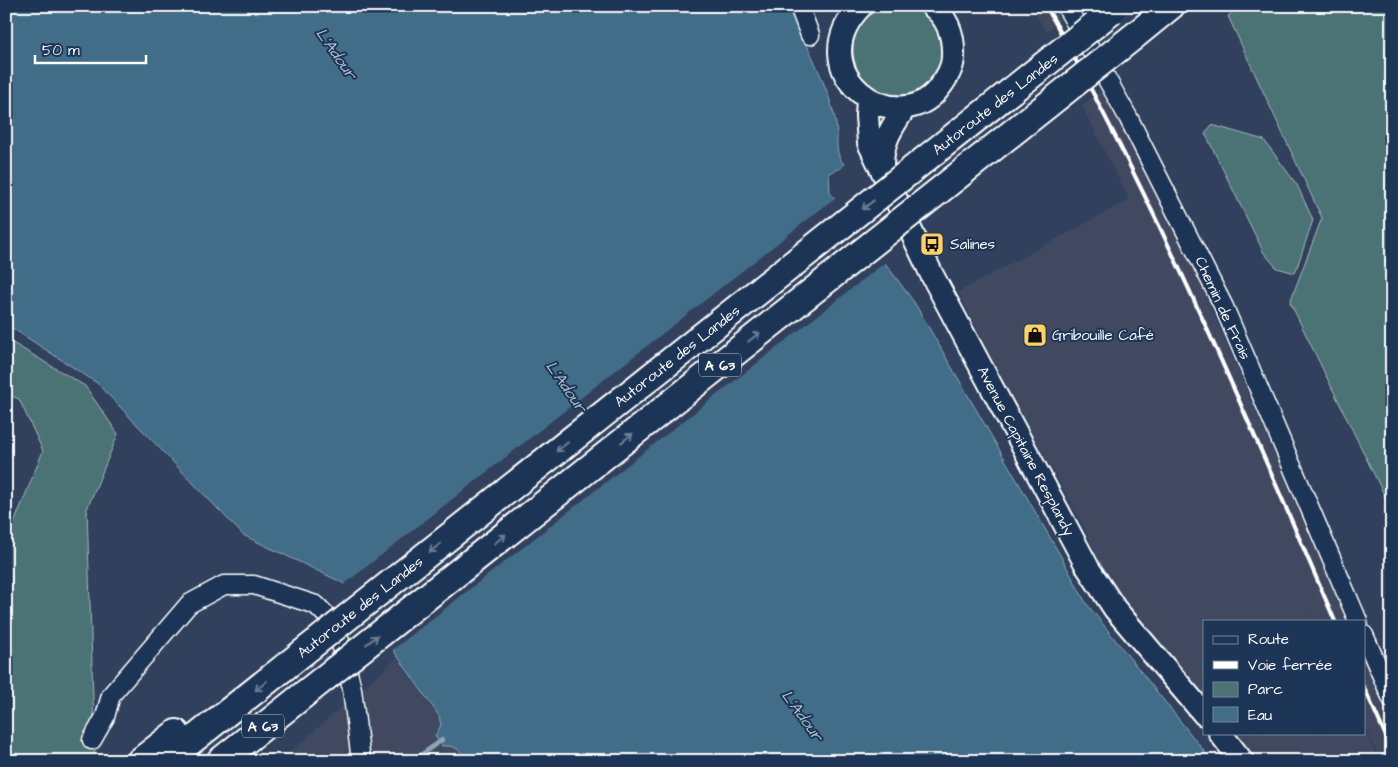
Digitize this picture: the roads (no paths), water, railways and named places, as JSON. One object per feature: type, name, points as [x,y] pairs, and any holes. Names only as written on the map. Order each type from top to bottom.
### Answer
[{"type":"highway","name":"A 63","points":[[220,761],[1171,6]]},
{"type":"highway","name":"Autoroute des Landes","points":[[166,761],[1115,9]]},
{"type":"highway","points":[[140,761],[187,724],[236,706]]},
{"type":"main road","points":[[836,6],[843,31]]},
{"type":"main road","points":[[861,6],[851,16],[843,31],[840,46],[841,62],[846,77],[868,99],[880,104],[905,107],[922,102],[936,91],[947,77],[953,61],[953,16],[932,6]]},
{"type":"main road","name":"Avenue Capitaine Resplandy","points":[[868,99],[869,143],[932,275],[1088,568],[1115,609],[1203,713]]},
{"type":"main road","points":[[882,167],[882,148],[905,107]]},
{"type":"main road","points":[[1221,734],[1242,761]]},
{"type":"street","points":[[799,6],[810,34]]},
{"type":"street","name":"Chemin de Frais","points":[[1066,6],[1128,117],[1224,307],[1358,620]]},
{"type":"street","points":[[92,740],[105,717],[111,695],[189,604],[224,585],[254,586],[316,605],[334,624],[352,688],[361,761]]},
{"type":"street","points":[[1366,640],[1392,699]]},
{"type":"water","name":"L'Adour","points":[[6,6],[789,6],[822,80],[833,110],[837,130],[837,150],[844,164],[841,168],[829,173],[830,193],[846,211],[914,302],[1086,603],[1212,761],[468,761],[457,749],[451,746],[442,746],[435,736],[441,725],[439,716],[351,589],[341,582],[243,535],[97,383],[6,324]]},
{"type":"waterway","points":[[412,761],[442,740]]},
{"type":"railway","points":[[1046,6],[1087,81],[1162,233],[1233,387],[1335,620]]},
{"type":"railway","points":[[1366,692],[1392,750]]},
{"type":"place","name":"Salines","points":[[932,244]]},
{"type":"place","name":"Gribouille Café","points":[[1035,335]]}]
